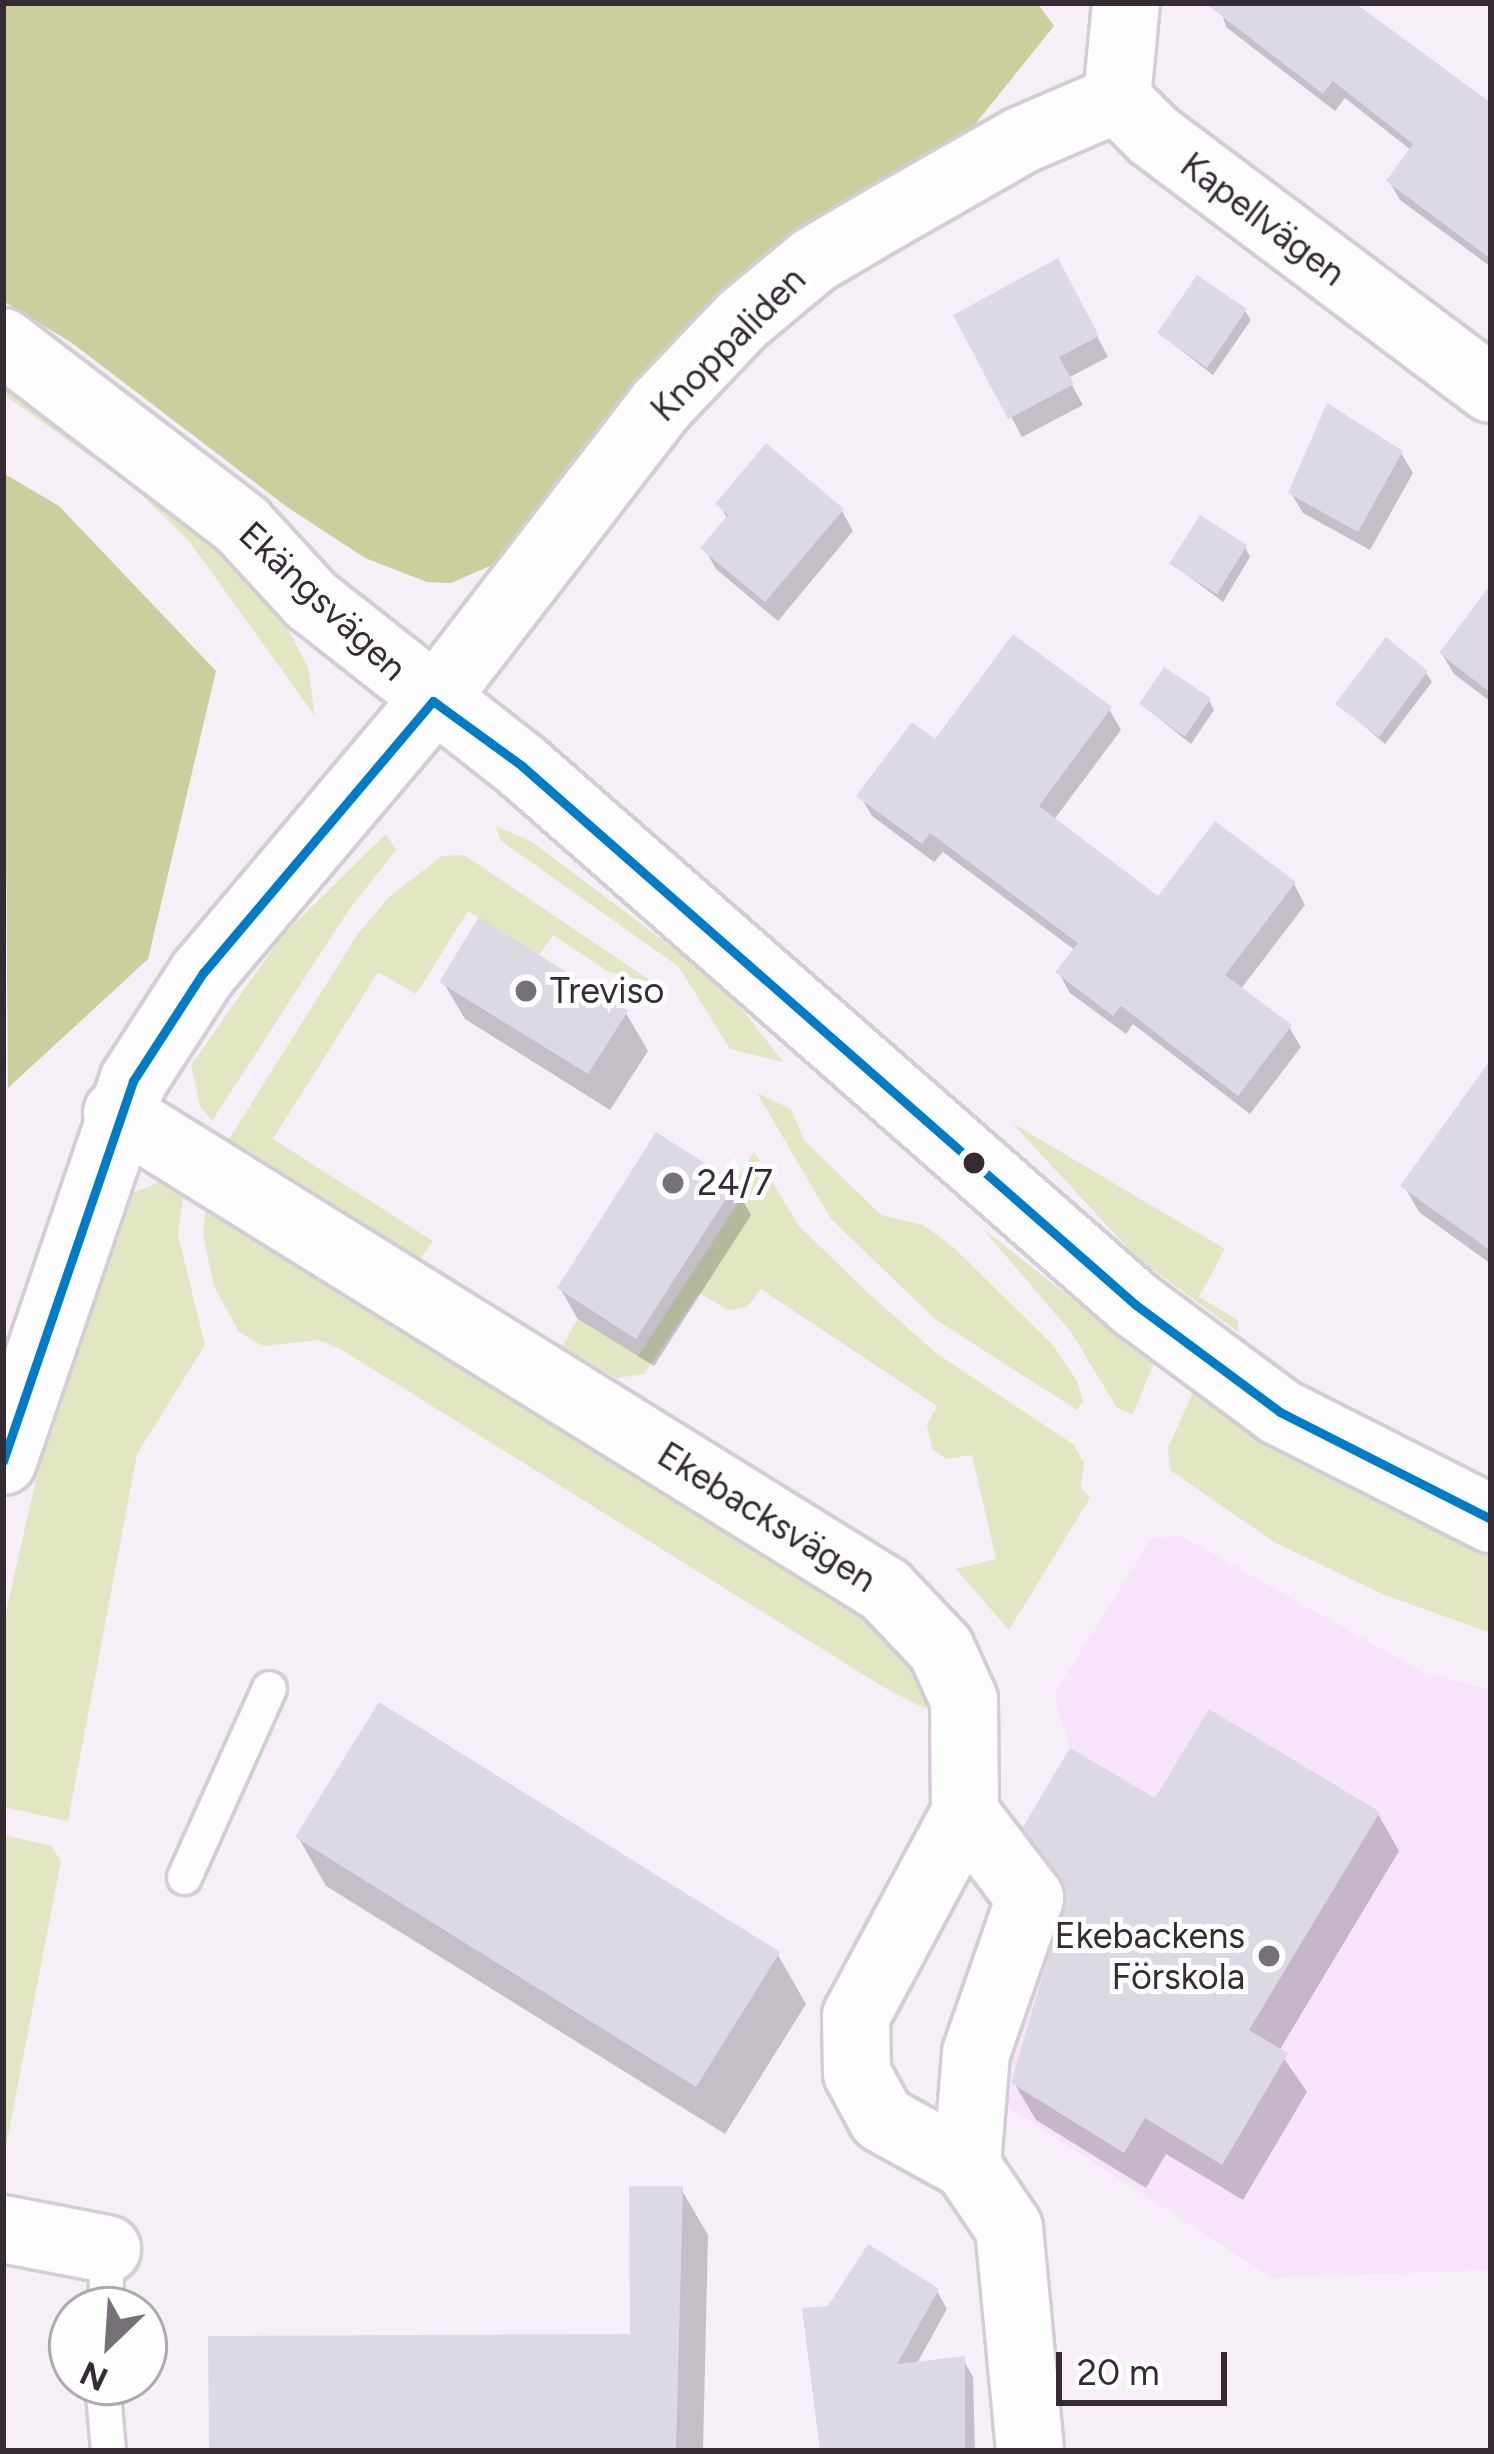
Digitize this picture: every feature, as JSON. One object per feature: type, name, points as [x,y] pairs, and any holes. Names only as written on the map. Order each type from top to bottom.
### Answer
[{"type":"street","points":[[1118,99],[1126,3]]},
{"type":"street","name":"Kapellvägen","points":[[1118,99],[1154,136],[1491,389]]},
{"type":"street","name":"Knoppaliden","points":[[3,1460],[117,1113],[202,973],[433,701],[661,405],[743,319],[814,260],[1022,140],[1118,99]]},
{"type":"street","name":"Ekängsvägen","points":[[3,342],[162,458],[242,525],[311,600],[433,701],[522,766],[1136,1305],[1280,1412],[1491,1519]]},
{"type":"street","name":"Ekebacksvägen","points":[[117,1113],[884,1591],[941,1649],[964,1700],[965,1814],[856,2016],[857,2073],[882,2119],[967,2166],[1010,2228],[1030,2451]]},
{"type":"street","points":[[965,1814],[1030,1898],[976,2053],[967,2166]]},
{"type":"street","points":[[3,2229],[106,2280]]},
{"type":"lane","points":[[184,1877],[269,1688]]},
{"type":"lane","points":[[104,2406],[108,2451]]},
{"type":"shaded area","name":"Ekebackens Förskola","points":[[1179,1535],[1426,1674],[1491,1690],[1491,2270],[1272,2278],[1008,2107],[997,2075],[1001,2033],[1094,1880],[1018,1835],[1070,1748],[1054,1694],[1151,1539]]},
{"type":"green space","points":[[3,3],[1037,3],[1054,26],[956,148],[490,566],[451,583],[427,582],[365,558],[287,507],[72,343],[3,301]]},
{"type":"green space","points":[[3,382],[205,534],[278,611],[308,667],[315,716],[189,541],[136,489],[3,394]]},
{"type":"green space","points":[[3,473],[59,506],[216,671],[148,959],[8,1088]]},
{"type":"green space","points":[[496,826],[532,842],[725,987],[783,1062],[730,1049],[679,967],[500,840]]},
{"type":"green space","points":[[386,834],[396,850],[348,911],[212,1121],[200,1106],[191,1065],[282,936]]},
{"type":"green space","points":[[464,855],[654,983],[609,972],[553,935],[539,955],[468,911],[416,994],[378,972],[273,1139],[433,1241],[420,1259],[229,1139],[357,935],[390,896],[442,856]]},
{"type":"green space","points":[[757,1093],[791,1109],[804,1140],[881,1215],[923,1225],[952,1246],[1053,1345],[1077,1381],[1083,1401],[1077,1410],[935,1319],[831,1219]]},
{"type":"green space","points":[[1012,1123],[1225,1249],[1199,1297],[1238,1320],[1238,1332],[1137,1258]]},
{"type":"green space","points":[[754,1152],[799,1226],[867,1292],[936,1353],[1073,1444],[1084,1463],[1081,1487],[1090,1498],[1009,1630],[956,1569],[996,1559],[972,1455],[946,1459],[932,1449],[927,1425],[937,1406],[761,1289],[747,1307],[728,1310],[699,1293],[644,1374],[616,1378],[562,1347],[578,1318],[638,1356],[744,1194],[738,1177]]},
{"type":"green space","points":[[160,1182],[184,1190],[178,1235],[205,1345],[137,1454],[68,1821],[3,1807],[3,1625],[60,1373],[125,1196]]},
{"type":"green space","points":[[207,1191],[871,1619],[936,1700],[924,1708],[885,1688],[342,1350],[319,1340],[263,1346],[239,1332],[214,1286],[203,1235]]},
{"type":"green space","points":[[982,1228],[1154,1363],[1133,1414],[1117,1408],[1071,1332]]},
{"type":"green space","points":[[1194,1390],[1308,1466],[1491,1549],[1491,1633],[1382,1594],[1274,1542],[1170,1470],[1168,1448]]},
{"type":"green space","points":[[3,1835],[51,1846],[61,1861],[3,2162]]},
{"type":"building","points":[[1205,3],[1355,3],[1491,103],[1491,259],[1386,181],[1413,144],[1333,81],[1323,94]]},
{"type":"building","points":[[1058,258],[1099,336],[1059,357],[1074,384],[1008,419],[953,315]]},
{"type":"building","points":[[1197,275],[1247,309],[1207,368],[1157,333]]},
{"type":"building","points":[[1327,403],[1403,451],[1358,532],[1288,493]]},
{"type":"building","points":[[766,443],[844,509],[765,602],[700,548],[728,515],[715,504]]},
{"type":"building","points":[[1200,515],[1247,545],[1217,594],[1169,564]]},
{"type":"building","points":[[1491,584],[1491,693],[1439,653]]},
{"type":"building","points":[[1013,634],[1112,707],[1039,806],[1158,896],[1215,821],[1296,882],[1225,975],[1292,1025],[1238,1096],[1121,1006],[1113,1016],[1055,972],[1078,943],[930,833],[922,844],[856,796],[912,722],[935,739]]},
{"type":"building","points":[[1386,637],[1428,671],[1379,737],[1335,704]]},
{"type":"building","points":[[1164,667],[1211,698],[1185,737],[1139,704]]},
{"type":"building","name":"Treviso","points":[[479,917],[628,1011],[588,1074],[439,982]]},
{"type":"building","points":[[1491,1059],[1491,1251],[1400,1186]]},
{"type":"building","points":[[656,1132],[736,1183],[636,1339],[557,1288]]},
{"type":"building","points":[[379,1702],[780,1952],[696,2087],[295,1837]]},
{"type":"building","points":[[1209,1709],[1380,1812],[1249,2030],[1288,2053],[1222,2165],[1145,2118],[1124,2153],[1011,2083],[1067,1893],[1023,1827],[1070,1748],[1155,1798]]},
{"type":"building","points":[[629,2186],[683,2186],[676,2451],[209,2451],[208,2336],[630,2334]]},
{"type":"building","points":[[868,2244],[939,2289],[897,2364],[965,2356],[965,2451],[820,2451],[802,2308],[828,2306]]},
{"type":"transit line","points":[[433,701],[522,766],[1136,1305],[1280,1412],[1491,1519]]},
{"type":"transit line","points":[[3,1461],[133,1081],[203,973],[433,701]]},
{"type":"place","name":"Treviso","points":[[526,991]]},
{"type":"place","name":"24/7","points":[[673,1183]]},
{"type":"place","name":"Ekebackens Förskola","points":[[1269,1956]]}]
